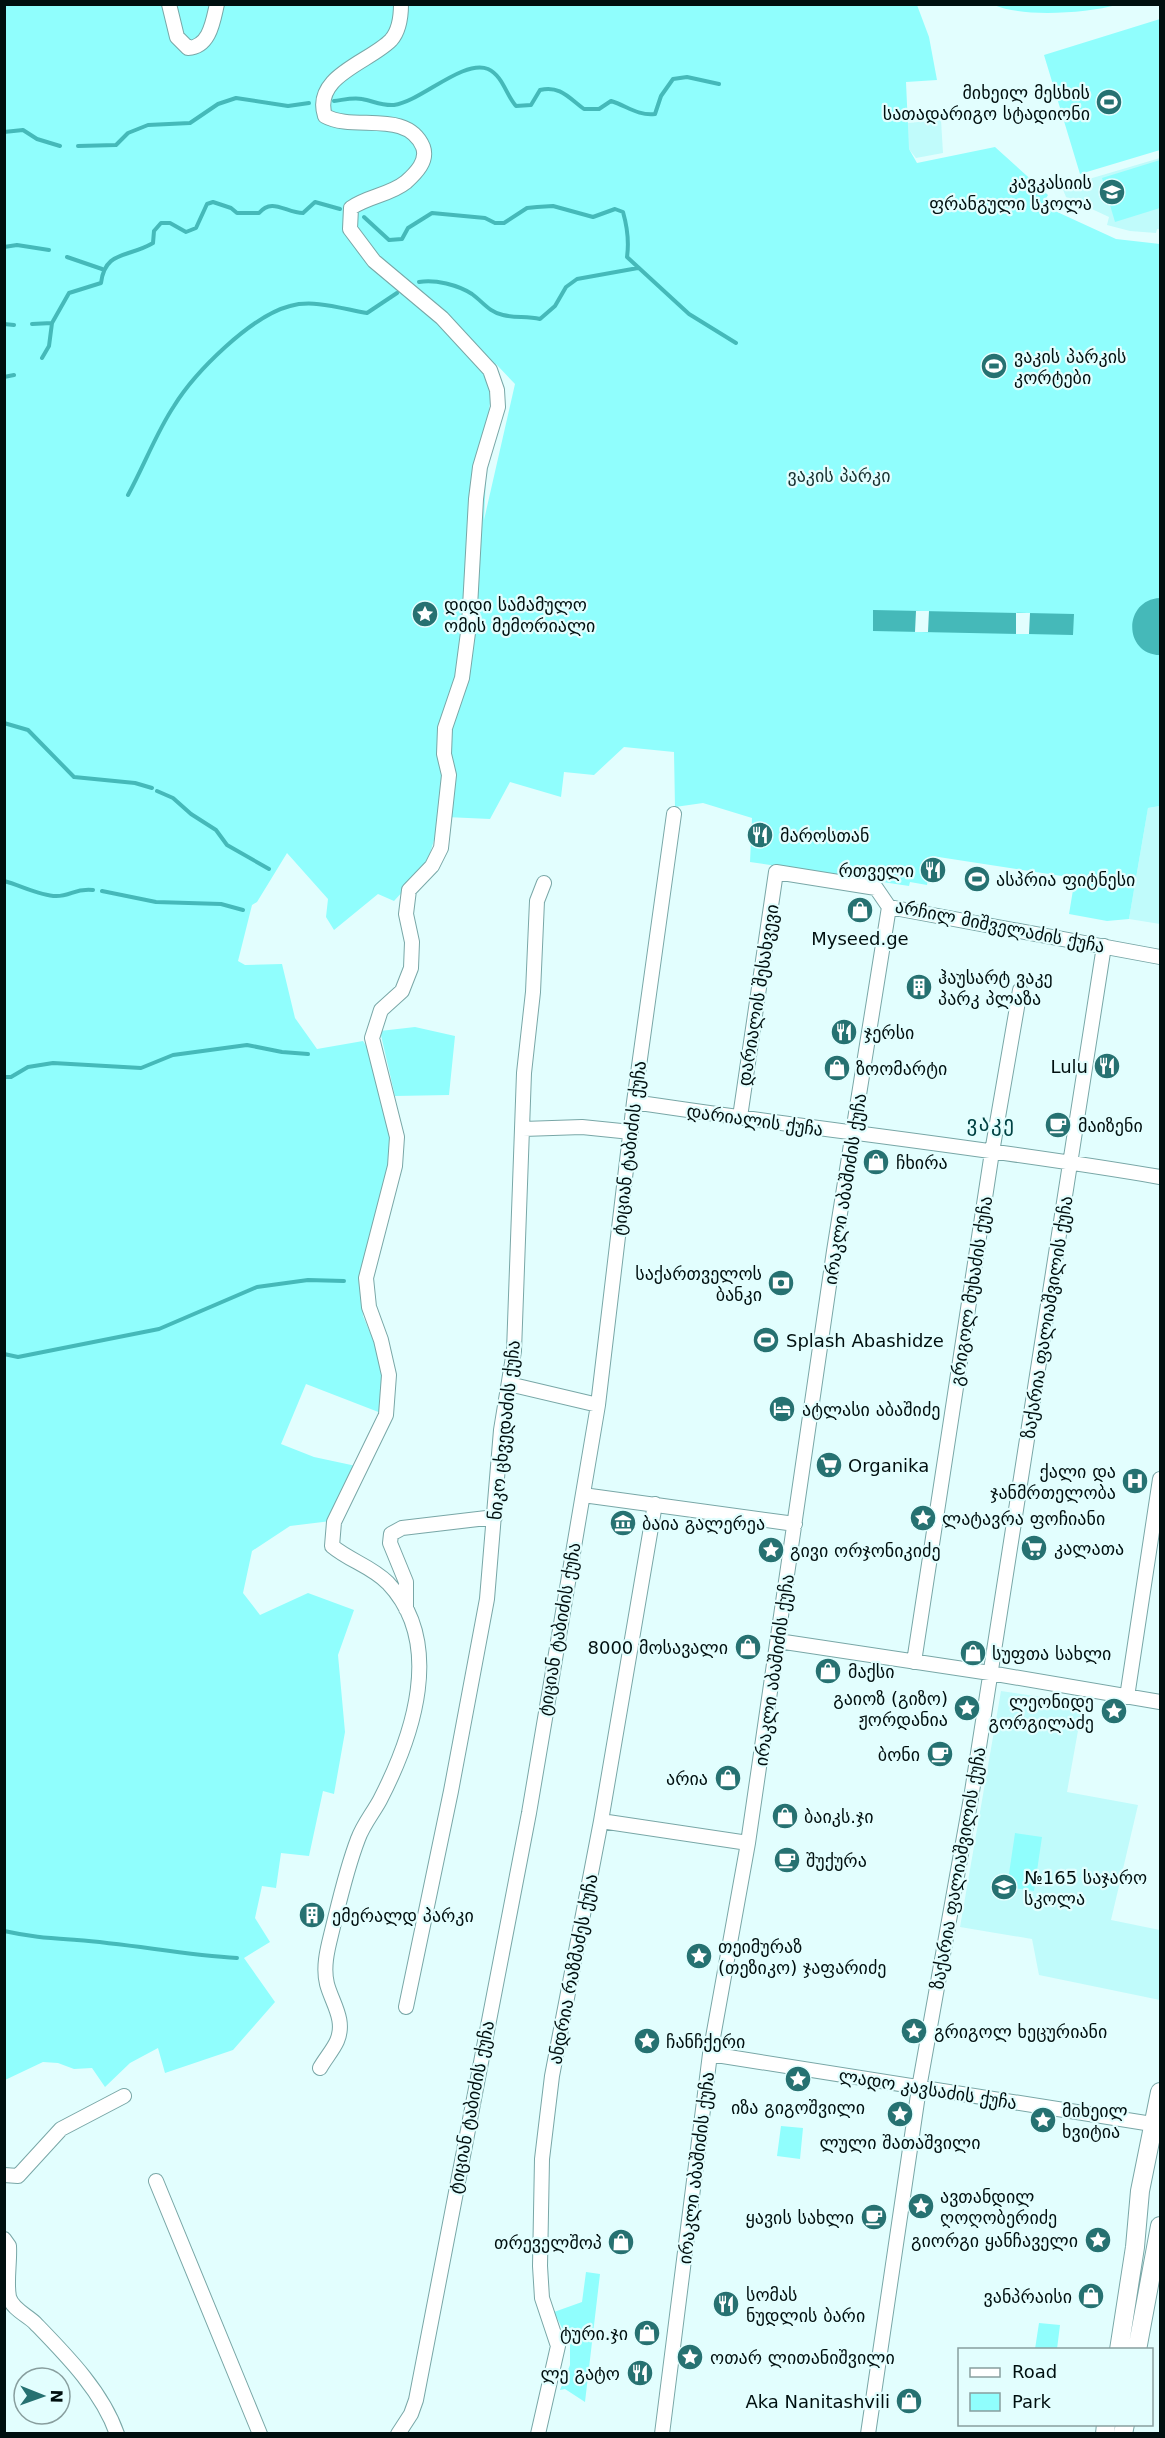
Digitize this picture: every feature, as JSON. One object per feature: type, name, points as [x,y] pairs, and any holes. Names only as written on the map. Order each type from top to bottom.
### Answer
[{"type":"main road","points":[[1119,2348],[1149,2124],[1161,2092]]},
{"type":"main road","points":[[1137,2348],[1160,2227]]},
{"type":"street","points":[[168,4],[177,37],[188,48],[203,43],[209,33],[217,4]]},
{"type":"street","points":[[320,2068],[337,2041],[339,2031],[336,2004],[327,1983],[326,1957],[341,1893],[358,1837],[381,1799],[412,1726],[420,1674],[416,1636],[406,1610],[389,1584],[369,1567],[346,1558],[332,1546],[334,1522],[386,1415],[389,1375],[381,1340],[369,1307],[366,1278],[395,1167],[396,1137],[372,1038],[381,1010],[402,991],[411,968],[412,942],[406,905],[409,890],[432,866],[443,838],[450,775],[444,754],[445,728],[462,678],[469,625],[479,478],[498,407],[497,390],[490,370],[442,318],[374,261],[350,229],[351,208],[403,184],[422,163],[425,152],[420,140],[404,128],[387,123],[336,122],[326,116],[322,105],[323,97],[333,82],[392,39],[399,25],[401,4]]},
{"type":"street","name":"ტიციან ტაბიძის ქუჩა","points":[[398,2433],[411,2414],[416,2400],[529,1814],[598,1405],[634,1102],[674,814]]},
{"type":"street","name":"არჩილ მიშველაძის ქუჩა","points":[[776,873],[876,888],[889,906],[1161,957]]},
{"type":"street","name":"დარიალის შესახვევი","points":[[740,1118],[776,873]]},
{"type":"street","name":"ნიკო ცხვედაძის ქუჩა","points":[[406,2007],[451,1791],[485,1608],[495,1517],[501,1430],[514,1352],[523,1129],[537,901],[544,883]]},
{"type":"street","name":"ირაკლი აბაშიძის ქუჩა","points":[[662,2433],[710,2054],[748,1844],[889,906]]},
{"type":"street","name":"ზაქარია ფალიაშვილის ქუჩა","points":[[868,2433],[919,2088],[971,1798],[1104,946]]},
{"type":"street","name":"გრიგოლ მუხაძის ქუჩა","points":[[914,1662],[992,1152],[1020,990]]},
{"type":"street","name":"დარიალის ქუჩა","points":[[634,1102],[854,1135],[1071,1162],[1161,1177]]},
{"type":"street","points":[[523,1129],[582,1126],[631,1132]]},
{"type":"street","points":[[509,1384],[598,1405]]},
{"type":"street","points":[[1127,1697],[1161,1479]]},
{"type":"street","points":[[583,1495],[795,1524]]},
{"type":"street","name":"ანდრია რაზმაძეს ქუჩა","points":[[538,2433],[558,2346],[542,2298],[540,2266],[542,2159],[561,2022],[601,1821],[655,1504]]},
{"type":"street","points":[[406,1610],[406,1582],[390,1544],[391,1534],[402,1528],[495,1517]]},
{"type":"street","points":[[778,1641],[1161,1702]]},
{"type":"street","points":[[601,1821],[748,1844]]},
{"type":"street","name":"ლადო კავსაძის ქუჩა","points":[[710,2054],[1149,2124]]},
{"type":"street","points":[[4,2175],[18,2176],[61,2129],[124,2096]]},
{"type":"street","points":[[156,2181],[260,2433]]},
{"type":"street","points":[[4,2239],[9,2246],[9,2296],[12,2304],[32,2321],[93,2389],[110,2415],[117,2433]]},
{"type":"shaded area","points":[[941,120],[943,153],[916,158],[908,148],[907,123]]},
{"type":"shaded area","name":"კავკასიის ფრანგული სკოლა","points":[[1160,158],[1160,229],[1157,229],[1156,233],[1130,231],[1107,225],[1109,217],[1066,197],[1062,187]]},
{"type":"shaded area","points":[[1160,598],[1160,655],[1148,652],[1139,646],[1132,627],[1139,608],[1148,601]]},
{"type":"shaded area","points":[[873,610],[1074,614],[1073,635],[873,631]]},
{"type":"shaded area","points":[[1160,806],[1160,924],[1129,919],[1148,808]]},
{"type":"shaded area","points":[[1001,1691],[1083,1703],[1067,1792],[1138,1805],[1111,1920],[1160,1930],[1160,2000],[1039,1975],[1032,1939],[960,1927]]},
{"type":"green space","name":"ვაკის პარკი","points":[[5,5],[917,5],[929,37],[937,80],[906,82],[909,149],[917,163],[995,147],[1048,195],[1042,205],[1116,239],[1160,244],[1160,806],[1148,808],[1129,919],[1107,921],[1069,914],[1075,878],[932,856],[927,885],[910,882],[909,886],[750,862],[752,818],[703,803],[675,807],[674,752],[624,747],[594,775],[564,772],[561,797],[510,782],[490,819],[446,817],[440,821],[426,866],[394,901],[378,894],[334,930],[326,917],[328,899],[287,853],[257,902],[252,905],[238,961],[245,965],[282,964],[295,1018],[317,1049],[363,1041],[371,1053],[391,1131],[391,1154],[360,1272],[363,1316],[379,1353],[384,1400],[381,1413],[306,1384],[281,1444],[314,1457],[356,1466],[331,1521],[290,1526],[252,1551],[243,1593],[260,1615],[308,1593],[354,1610],[338,1655],[345,1732],[334,1794],[323,1791],[309,1856],[281,1853],[276,1888],[262,1886],[255,1918],[270,1942],[244,1958],[275,2002],[233,2050],[165,2073],[158,2048],[130,2063],[105,2087],[92,2068],[74,2069],[58,2063],[43,2062],[5,2080]],"holes":[[[496,364],[515,384],[484,520],[489,410]]]},
{"type":"green space","points":[[994,5],[1117,5],[1089,10],[1038,13],[1022,12]]},
{"type":"green space","name":"მიხეილ მესხის სათადარიგო სტადიონი","points":[[1160,19],[1160,150],[1080,174],[1044,55]]},
{"type":"green space","points":[[1160,160],[1160,208],[1115,222],[1102,178]]},
{"type":"green space","points":[[415,1027],[455,1036],[449,1095],[395,1096],[380,1031]]},
{"type":"green space","points":[[1015,1833],[1042,1837],[1034,1891],[1007,1887]]},
{"type":"green space","points":[[781,2126],[803,2128],[800,2159],[777,2156]]},
{"type":"green space","points":[[586,2272],[600,2274],[585,2402],[565,2389],[560,2390],[570,2365],[570,2344],[554,2312],[582,2302]]},
{"type":"green space","points":[[1039,2323],[1060,2325],[1057,2348],[1035,2348]]},
{"type":"pier","points":[[916,611],[929,611],[928,632],[915,632]]},
{"type":"pier","points":[[1016,613],[1030,613],[1029,634],[1016,634]]},
{"type":"waterway","points":[[334,101],[359,98],[394,105],[416,97],[454,75],[478,68],[493,72],[516,106],[531,105],[540,90],[553,89],[584,109],[599,109],[611,101],[638,112],[655,114],[661,96],[673,79],[687,77],[719,84]]},
{"type":"waterway","points":[[78,146],[116,145],[128,133],[148,125],[190,123],[218,104],[236,98],[288,106],[309,103]]},
{"type":"waterway","points":[[4,132],[23,130],[37,139],[60,146]]},
{"type":"waterway","points":[[42,358],[49,346],[52,323],[69,293],[101,283],[107,265],[119,256],[153,243],[154,231],[161,223],[170,223],[186,232],[196,228],[207,204],[213,202],[231,208],[237,213],[259,213],[269,206],[303,213],[315,202],[340,209]]},
{"type":"waterway","points":[[364,217],[389,240],[402,239],[408,228],[432,213],[485,218],[495,223],[504,223],[527,208],[553,206],[593,217],[615,209],[623,212],[628,240],[627,257],[689,314],[736,343]]},
{"type":"waterway","points":[[4,247],[17,245],[49,250]]},
{"type":"waterway","points":[[67,257],[102,269]]},
{"type":"waterway","points":[[419,282],[439,282],[460,288],[472,294],[498,314],[540,319],[555,306],[566,287],[577,279],[638,268]]},
{"type":"waterway","points":[[128,495],[161,427],[183,392],[210,362],[242,333],[258,321],[290,306],[319,304],[367,313],[397,293]]},
{"type":"waterway","points":[[32,324],[52,323]]},
{"type":"waterway","points":[[4,324],[14,325]]},
{"type":"waterway","points":[[4,377],[14,375]]},
{"type":"waterway","points":[[4,723],[28,730],[74,777],[135,783],[152,788]]},
{"type":"waterway","points":[[157,791],[173,798],[191,814],[216,830],[227,845],[269,869]]},
{"type":"waterway","points":[[4,881],[50,896],[93,890]]},
{"type":"waterway","points":[[102,891],[156,902],[221,904],[243,910]]},
{"type":"waterway","points":[[4,1077],[11,1077],[28,1067],[53,1063],[141,1068],[173,1055],[247,1045],[282,1052],[308,1054]]},
{"type":"waterway","points":[[4,1354],[18,1357],[159,1329],[257,1287],[308,1280],[344,1281]]},
{"type":"waterway","points":[[4,1931],[237,1958]]},
{"type":"place","name":"მიხეილ მესხის სათადარიგო სტადიონი","points":[[1109,102]]},
{"type":"place","name":"კავკასიის ფრანგული სკოლა","points":[[1112,192]]},
{"type":"place","name":"ვაკის პარკის კორტები","points":[[994,366]]},
{"type":"place","name":"დიდი სამამულო ომის მემორიალი","points":[[425,614]]},
{"type":"place","name":"მაროსთან","points":[[760,835]]},
{"type":"place","name":"რთველი","points":[[933,870]]},
{"type":"place","name":"ასპრია ფიტნესი","points":[[977,879]]},
{"type":"place","name":"Myseed.ge","points":[[860,910]]},
{"type":"place","name":"ჰაუსარტ ვაკე პარკ პლაზა","points":[[919,987]]},
{"type":"place","name":"ჯერსი","points":[[844,1032]]},
{"type":"place","name":"Lulu","points":[[1107,1066]]},
{"type":"place","name":"ზოომარტი","points":[[837,1068]]},
{"type":"place","name":"მაიზენი","points":[[1058,1125]]},
{"type":"place","name":"ჩხირა","points":[[876,1162]]},
{"type":"place","name":"საქართველოს ბანკი","points":[[781,1283]]},
{"type":"place","name":"Splash Abashidze","points":[[766,1340]]},
{"type":"place","name":"ატლასი აბაშიძე","points":[[782,1409]]},
{"type":"place","name":"Organika","points":[[829,1465]]},
{"type":"place","name":"ქალი და ჯანმრთელობა","points":[[1135,1481]]},
{"type":"place","name":"ლატავრა ფოჩიანი","points":[[923,1518]]},
{"type":"place","name":"ბაია გალერეა","points":[[623,1523]]},
{"type":"place","name":"კალათა","points":[[1034,1548]]},
{"type":"place","name":"გივი ორჯონიკიძე","points":[[771,1550]]},
{"type":"place","name":"8000 მოსავალი","points":[[748,1647]]},
{"type":"place","name":"სუფთა სახლი","points":[[973,1653]]},
{"type":"place","name":"მაქსი","points":[[828,1671]]},
{"type":"place","name":"გაიოზ (გიზო) ჟორდანია","points":[[967,1708]]},
{"type":"place","name":"ლეონიდე გორგილაძე","points":[[1114,1711]]},
{"type":"place","name":"ბონი","points":[[940,1754]]},
{"type":"place","name":"არია","points":[[728,1778]]},
{"type":"place","name":"ბაიკს.ჯი","points":[[785,1816]]},
{"type":"place","name":"შუქურა","points":[[787,1860]]},
{"type":"place","name":"№165 საჯარო სკოლა","points":[[1004,1887]]},
{"type":"place","name":"ემერალდ პარკი","points":[[312,1915]]},
{"type":"place","name":"თეიმურაზ (თეზიკო) ჯაფარიძე","points":[[699,1956]]},
{"type":"place","name":"გრიგოლ ხეცურიანი","points":[[914,2031]]},
{"type":"place","name":"ჩანჩქერი","points":[[647,2041]]},
{"type":"place","name":"იზა გიგოშვილი","points":[[798,2079]]},
{"type":"place","name":"ლული შათაშვილი","points":[[900,2114]]},
{"type":"place","name":"მიხეილ ხვიტია","points":[[1043,2120]]},
{"type":"place","name":"ავთანდილ ღოღობერიძე","points":[[921,2206]]},
{"type":"place","name":"ყავის სახლი","points":[[874,2217]]},
{"type":"place","name":"გიორგი ყანჩაველი","points":[[1098,2240]]},
{"type":"place","name":"თრეველშოპ","points":[[621,2242]]},
{"type":"place","name":"ვანპრაისი","points":[[1091,2296]]},
{"type":"place","name":"სომას ნუდლის ბარი","points":[[726,2304]]},
{"type":"place","name":"ტური.ჯი","points":[[647,2333]]},
{"type":"place","name":"ოთარ ლითანიშვილი","points":[[690,2357]]},
{"type":"place","name":"ლე გატო","points":[[640,2373]]},
{"type":"place","name":"Aka Nanitashvili","points":[[909,2401]]},
{"type":"district","name":"ვაკე","points":[[991,1124]]}]
